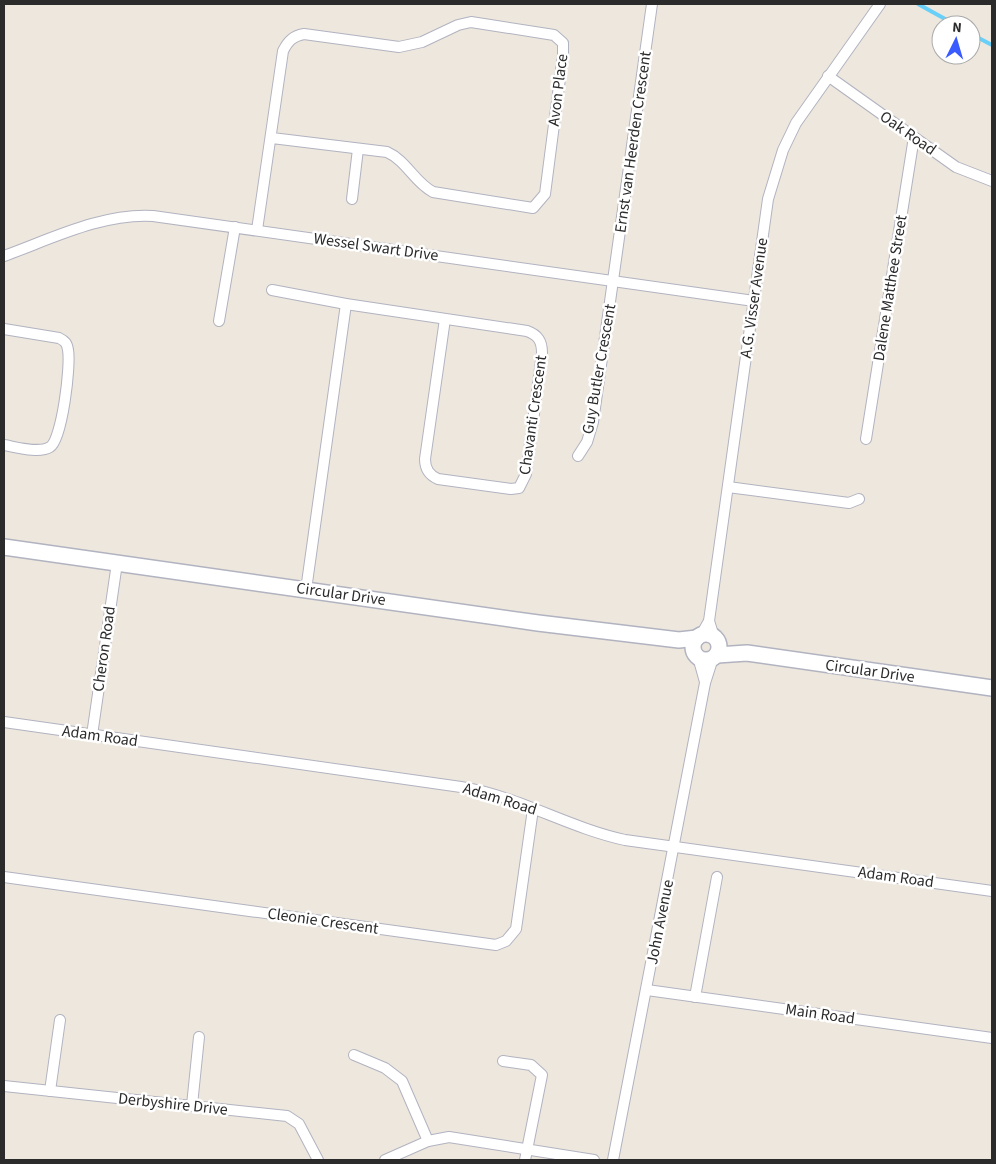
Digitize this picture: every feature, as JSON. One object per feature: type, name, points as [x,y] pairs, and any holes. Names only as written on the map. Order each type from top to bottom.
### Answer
[{"type":"street","name":"Ernst van Heerden Crescent","points":[[614,280],[652,4]]},
{"type":"street","name":"A.G. Visser Avenue","points":[[706,647],[768,199],[774,174],[796,123],[880,4]]},
{"type":"street","name":"Avon Place","points":[[257,230],[272,138],[283,51],[288,41],[296,36],[304,34],[399,47],[422,42],[458,25],[471,22],[554,35],[563,43],[564,55],[545,194],[536,207],[528,208],[437,193],[421,185],[406,165],[396,156],[387,152],[272,138]]},
{"type":"street","name":"Oak Road","points":[[828,76],[956,167],[992,181]]},
{"type":"street","name":"Dalene Matthee Street","points":[[866,439],[914,137]]},
{"type":"street","points":[[352,199],[358,149]]},
{"type":"street","name":"Wessel Swart Drive","points":[[4,256],[71,232],[130,216],[152,216],[754,301]]},
{"type":"street","points":[[219,321],[235,227]]},
{"type":"street","name":"Guy Butler Crescent","points":[[578,456],[587,442],[594,422],[614,280]]},
{"type":"street","name":"Chavanti Crescent","points":[[272,290],[346,304],[527,331],[536,336],[542,344],[526,474],[519,488],[438,479],[430,474],[426,467],[425,459],[445,319]]},
{"type":"street","points":[[306,590],[346,304]]},
{"type":"street","points":[[4,329],[60,338],[66,342],[69,351],[65,396],[56,440],[50,447],[42,450],[4,445]]},
{"type":"street","points":[[728,487],[849,503],[859,499]]},
{"type":"street","name":"Circular Drive","points":[[4,547],[679,640],[706,647],[992,688]]},
{"type":"street","name":"Cheron Road","points":[[92,735],[117,563]]},
{"type":"street","name":"John Avenue","points":[[613,1160],[705,683],[706,647]]},
{"type":"street","name":"Adam Road","points":[[4,722],[461,786],[611,837],[992,890]]},
{"type":"street","name":"Cleonie Crescent","points":[[4,877],[496,945],[506,941],[516,929],[533,809]]},
{"type":"street","points":[[695,997],[717,877]]},
{"type":"street","name":"Main Road","points":[[647,990],[992,1038]]},
{"type":"street","points":[[50,1091],[60,1020]]},
{"type":"street","points":[[192,1105],[200,1037]]},
{"type":"street","points":[[354,1055],[385,1068],[402,1081],[428,1141]]},
{"type":"street","points":[[503,1061],[531,1065],[541,1073],[542,1084],[525,1160]]},
{"type":"street","name":"Derbyshire Drive","points":[[4,1086],[192,1105],[292,1118],[300,1124],[318,1160]]},
{"type":"street","points":[[385,1160],[428,1141],[449,1137],[594,1160]]},
{"type":"waterway","points":[[918,4],[938,15]]},
{"type":"waterway","points":[[981,39],[992,45]]}]
